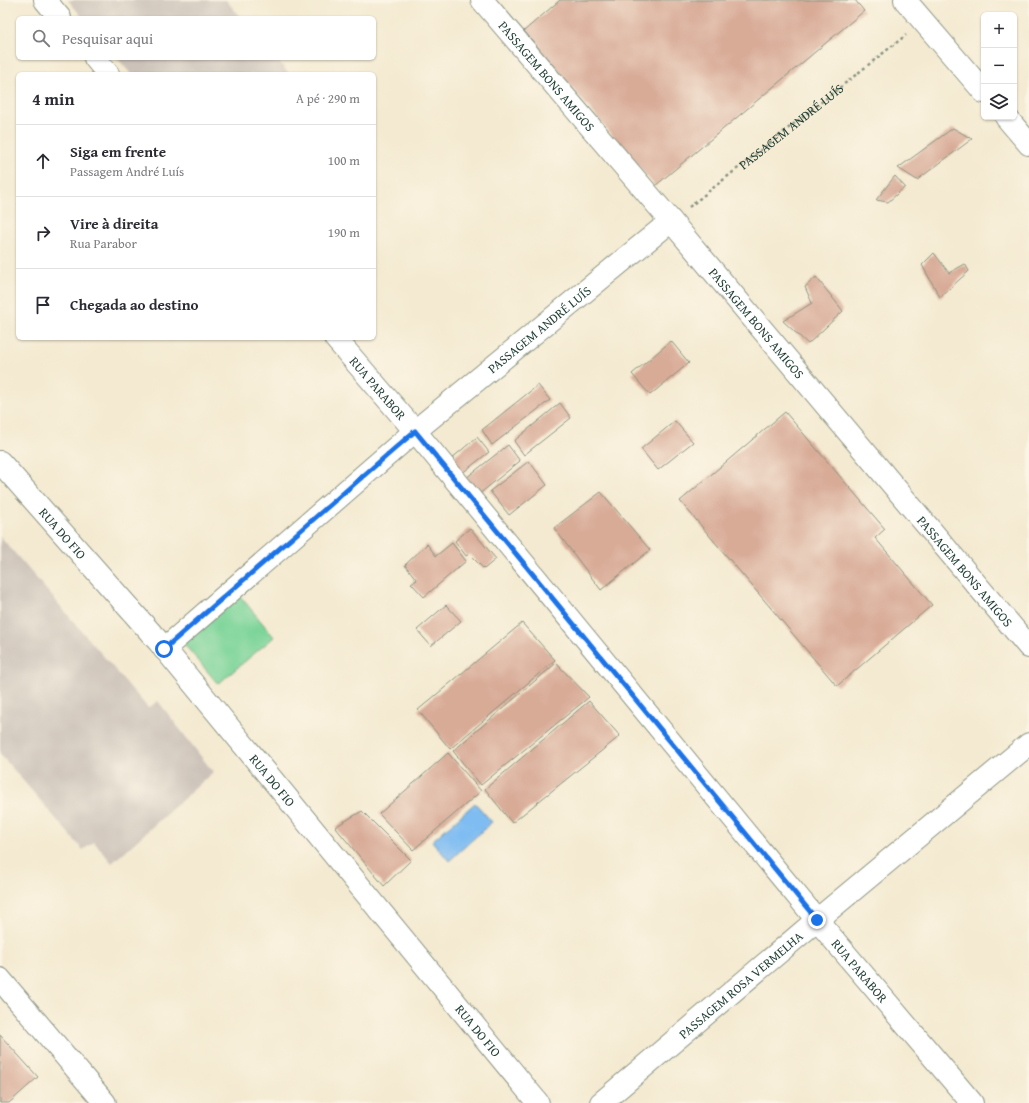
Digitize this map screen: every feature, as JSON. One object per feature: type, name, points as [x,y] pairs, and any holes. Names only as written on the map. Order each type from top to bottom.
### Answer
[{"type":"street","points":[[45,0],[58,16]]},
{"type":"street","name":"PASSAGEM BONS AMIGOS","points":[[482,0],[671,221],[1029,647]]},
{"type":"street","points":[[905,0],[981,88]]},
{"type":"street","points":[[96,60],[106,72]]},
{"type":"street","points":[[1009,120],[1029,144]]},
{"type":"street","name":"PASSAGEM ANDRÉ LUÍS","points":[[164,649],[415,431],[671,221]]},
{"type":"street","name":"RUA PARABOR","points":[[337,340],[415,431],[817,920],[972,1103]]},
{"type":"street","name":"RUA DO FIO","points":[[0,462],[164,649],[538,1103]]},
{"type":"street","name":"PASSAGEM ROSA VERMELHA","points":[[601,1103],[817,920],[1029,744]]},
{"type":"street","points":[[0,979],[105,1103]]},
{"type":"path","name":"PASSAGEM ANDRÉ LUÍS","points":[[671,221],[924,22]]},
{"type":"shaded area","points":[[68,0],[226,0],[239,16],[81,16]]},
{"type":"shaded area","points":[[119,60],[278,60],[287,72],[129,72]]},
{"type":"shaded area","points":[[0,536],[148,708],[158,701],[213,772],[112,863],[94,842],[83,850],[0,754]]},
{"type":"green space","points":[[240,596],[274,637],[218,684],[184,644]]},
{"type":"water","points":[[475,803],[492,822],[449,861],[432,841]]},
{"type":"building","points":[[560,0],[855,0],[864,11],[655,186],[524,31]]},
{"type":"building","points":[[953,128],[972,139],[917,180],[898,168]]},
{"type":"building","points":[[895,176],[905,187],[888,202],[876,200]]},
{"type":"building","points":[[934,253],[949,273],[965,264],[969,271],[940,297],[922,265]]},
{"type":"building","points":[[816,277],[843,311],[808,344],[783,321],[812,303],[805,287]]},
{"type":"building","points":[[671,341],[689,363],[650,395],[632,374]]},
{"type":"building","points":[[538,385],[550,400],[492,445],[482,430]]},
{"type":"building","points":[[560,403],[571,418],[524,455],[514,441]]},
{"type":"building","points":[[785,412],[885,529],[875,538],[932,605],[837,686],[680,501]]},
{"type":"building","points":[[675,421],[693,442],[658,470],[641,449]]},
{"type":"building","points":[[477,437],[489,452],[461,474],[451,459]]},
{"type":"building","points":[[508,445],[520,461],[478,495],[466,478]]},
{"type":"building","points":[[529,461],[547,485],[509,515],[490,491]]},
{"type":"building","points":[[601,492],[650,550],[601,590],[554,528]]},
{"type":"building","points":[[470,528],[496,559],[484,569],[469,554],[466,556],[455,541]]},
{"type":"building","points":[[452,543],[466,561],[424,597],[411,583],[417,580],[405,565],[427,544],[436,556]]},
{"type":"building","points":[[446,605],[461,621],[431,646],[417,630]]},
{"type":"building","points":[[522,623],[555,660],[450,749],[418,710]]},
{"type":"building","points":[[556,663],[589,697],[481,785],[453,751]]},
{"type":"building","points":[[589,701],[620,736],[512,823],[485,789]]},
{"type":"building","points":[[448,753],[481,791],[413,850],[379,814]]},
{"type":"building","points":[[362,811],[411,860],[384,886],[335,827]]},
{"type":"building","points":[[0,1035],[38,1077],[9,1103],[0,1103]]},
{"type":"route","points":[[164,649],[415,431],[817,920]]}]
